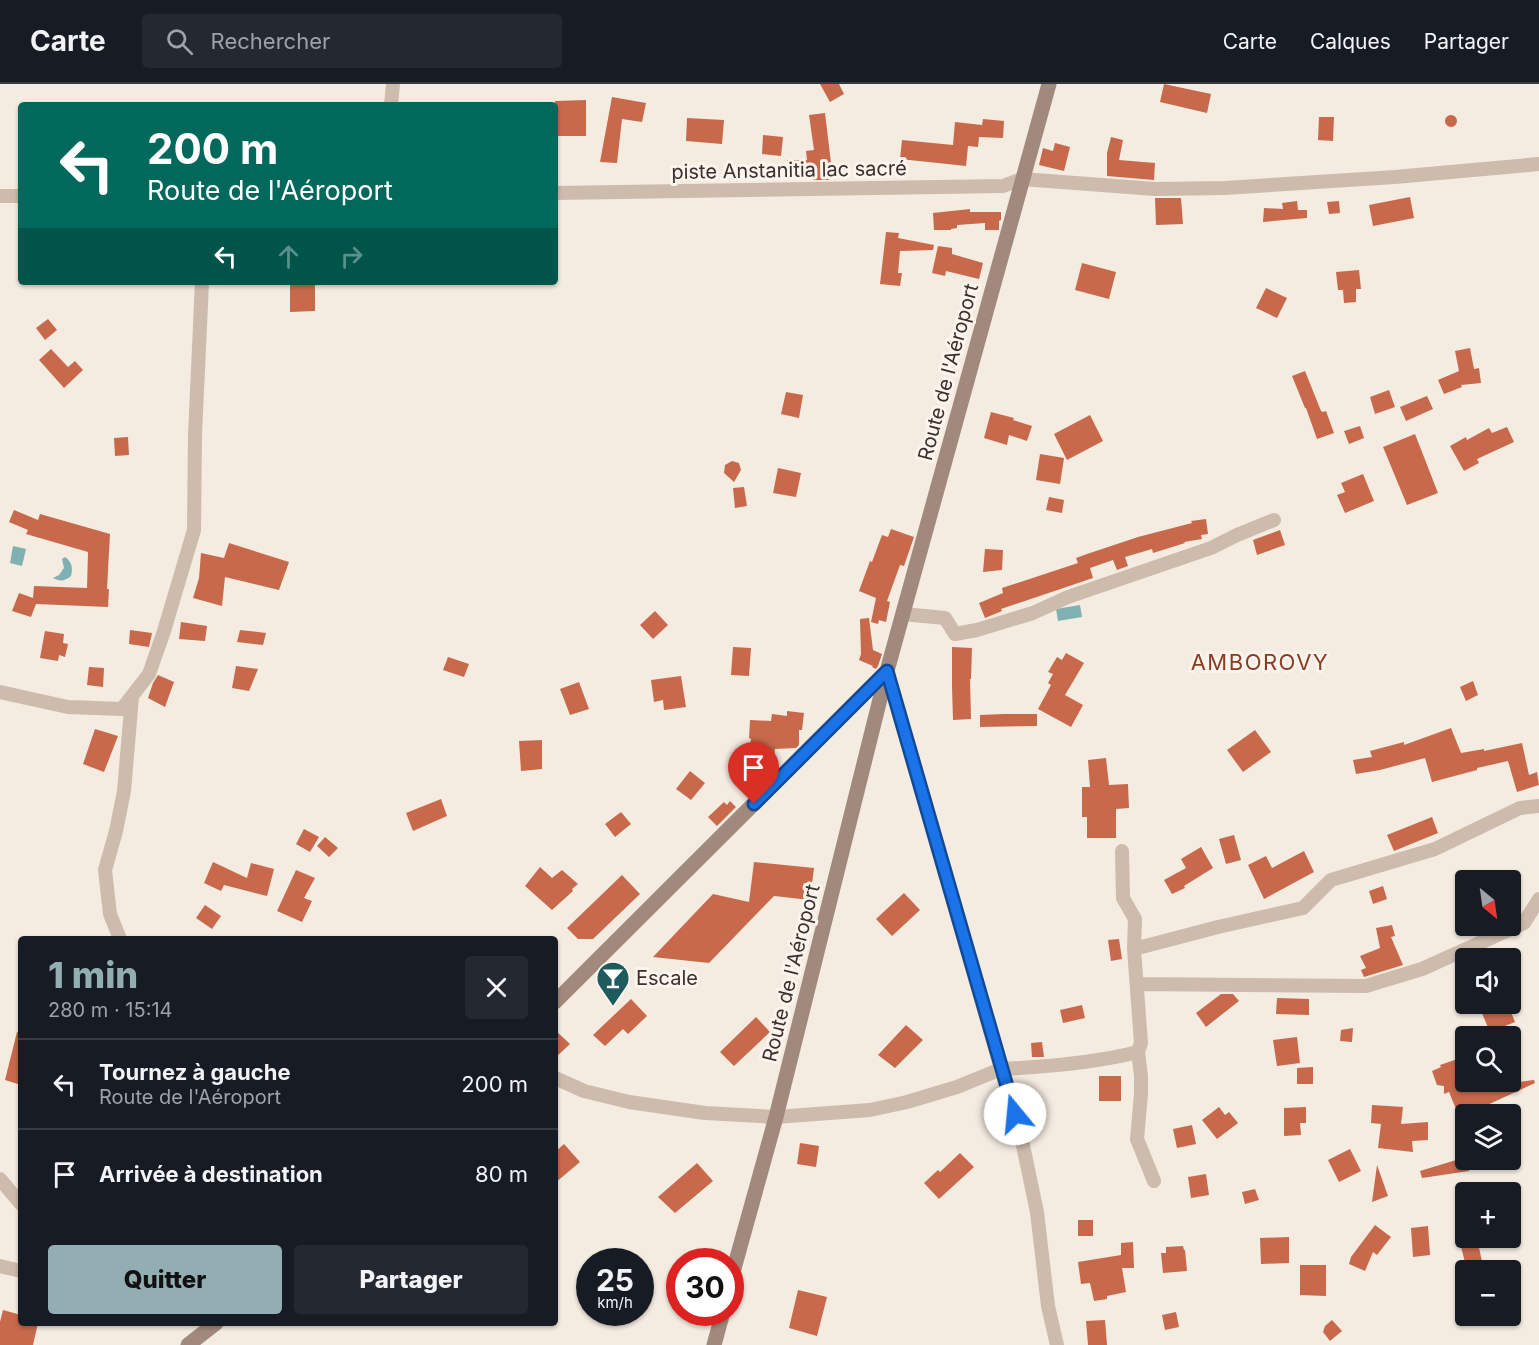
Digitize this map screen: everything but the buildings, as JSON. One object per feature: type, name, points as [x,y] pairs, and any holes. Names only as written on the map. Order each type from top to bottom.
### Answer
[{"type":"main road","name":"Route de l'Aéroport","points":[[740,1248],[776,1117],[887,671],[1049,84]]},
{"type":"main road","name":"Route de l'Aéroport","points":[[558,999],[887,671]]},
{"type":"main road","points":[[188,1345],[212,1326]]},
{"type":"main road","points":[[714,1345],[719,1326]]},
{"type":"street","points":[[391,102],[393,84]]},
{"type":"street","name":"piste Anstanitia lac sacré","points":[[558,193],[1003,186],[1022,179],[1155,189],[1225,188],[1395,177],[1539,164]]},
{"type":"street","points":[[0,196],[18,196]]},
{"type":"street","points":[[0,692],[68,707],[122,709],[148,674],[167,621],[194,530],[195,435],[202,285]]},
{"type":"street","points":[[903,614],[945,618],[955,634],[977,630],[1033,613],[1068,597],[1211,548],[1274,520]]},
{"type":"street","points":[[887,671],[1021,1136],[1037,1212],[1048,1306],[1057,1345]]},
{"type":"street","points":[[119,936],[110,914],[105,870],[124,790],[132,697]]},
{"type":"street","points":[[1134,949],[1303,908],[1331,880],[1435,849],[1520,808],[1539,806]]},
{"type":"street","points":[[1122,851],[1123,898],[1135,919],[1134,949],[1141,1043],[1138,1052],[1141,1094],[1137,1139],[1154,1181]]},
{"type":"street","points":[[1137,984],[1366,986],[1422,969],[1524,923],[1539,899]]},
{"type":"street","points":[[558,1079],[584,1092],[629,1102],[705,1113],[776,1117],[870,1110],[957,1087],[1001,1069],[1077,1062],[1138,1052]]},
{"type":"street","points":[[0,1179],[18,1200]]},
{"type":"street","points":[[0,1266],[18,1270]]},
{"type":"water","points":[[13,546],[26,549],[22,566],[10,563]]},
{"type":"water","points":[[65,557],[71,565],[71,576],[62,580],[53,578],[59,575],[64,568],[62,559]]},
{"type":"water","points":[[1080,605],[1082,617],[1058,621],[1056,609]]},
{"type":"place","name":"Escale","points":[[613,1007]]},
{"type":"district","name":"AMBOROVY","points":[[1260,662]]},
{"type":"route","points":[[754,804],[887,671],[1015,1114]]}]
